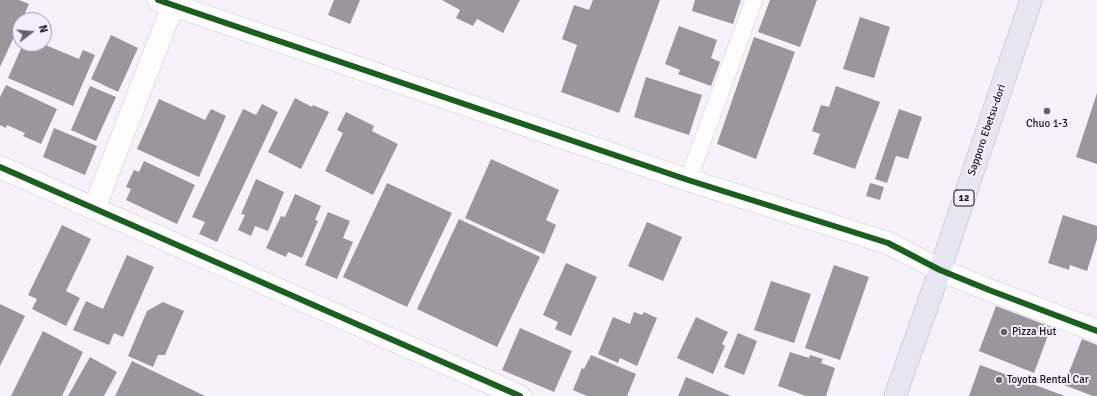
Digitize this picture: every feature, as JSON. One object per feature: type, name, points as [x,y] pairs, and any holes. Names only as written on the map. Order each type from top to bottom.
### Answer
[{"type":"highway","name":"Sapporo Ebetsu-dori","points":[[895,396],[940,270],[1031,0]]},
{"type":"street","points":[[94,209],[166,3],[688,180],[888,243],[940,270],[1097,331]]},
{"type":"street","points":[[0,167],[520,396]]},
{"type":"lane","points":[[688,180],[754,0]]},
{"type":"building","points":[[0,0],[19,0],[29,4],[26,12],[12,12],[12,41],[0,67]]},
{"type":"building","points":[[334,0],[360,0],[350,24],[328,15]]},
{"type":"building","points":[[442,0],[520,0],[503,33],[477,19],[473,26],[456,18],[460,10]]},
{"type":"building","points":[[593,0],[660,0],[619,113],[561,92],[577,45],[562,39],[574,5],[589,10]]},
{"type":"building","points":[[695,0],[741,0],[733,24],[692,11]]},
{"type":"building","points":[[770,0],[817,0],[800,47],[758,32]]},
{"type":"building","points":[[860,17],[890,27],[874,78],[843,69]]},
{"type":"building","points":[[679,26],[717,40],[711,58],[720,62],[711,86],[678,74],[680,70],[665,64]]},
{"type":"building","points":[[111,35],[138,48],[118,92],[91,79]]},
{"type":"building","points":[[754,37],[795,52],[756,159],[717,144]]},
{"type":"building","points":[[52,48],[79,59],[83,50],[95,55],[73,106],[8,78],[19,52],[52,52]]},
{"type":"building","points":[[646,77],[702,95],[689,135],[634,117]]},
{"type":"building","points":[[6,85],[57,109],[41,144],[23,136],[25,133],[7,125],[6,128],[0,125],[0,97]]},
{"type":"building","points":[[90,86],[116,97],[96,141],[71,130]]},
{"type":"building","points":[[836,86],[880,102],[855,169],[813,154],[820,134],[812,131],[821,105],[829,107]]},
{"type":"building","points":[[1097,93],[1097,164],[1076,157]]},
{"type":"building","points":[[295,98],[312,107],[313,105],[329,112],[301,169],[268,152]]},
{"type":"building","points":[[159,99],[205,120],[211,109],[226,116],[199,177],[137,149]]},
{"type":"building","points":[[262,104],[278,112],[217,242],[199,234],[205,222],[192,217],[243,109],[256,115]]},
{"type":"building","points":[[899,109],[922,117],[908,159],[896,156],[887,183],[875,179]]},
{"type":"building","points":[[346,112],[374,126],[372,131],[398,144],[373,195],[325,171],[343,133],[337,130]]},
{"type":"building","points":[[54,128],[97,146],[85,175],[43,157]]},
{"type":"building","points":[[491,159],[559,190],[546,220],[556,225],[544,254],[465,218]]},
{"type":"building","points":[[144,161],[195,185],[177,224],[126,200],[131,189],[126,187],[134,170],[139,172]]},
{"type":"building","points":[[256,179],[284,192],[268,231],[255,226],[251,236],[238,230],[245,215],[241,214]]},
{"type":"building","points":[[387,183],[452,213],[407,307],[343,277]]},
{"type":"building","points":[[870,183],[884,187],[880,200],[866,196]]},
{"type":"building","points":[[295,194],[321,206],[315,220],[318,221],[302,258],[288,252],[286,257],[266,248],[281,216],[285,217]]},
{"type":"building","points":[[328,212],[350,221],[343,238],[353,242],[337,279],[305,265]]},
{"type":"building","points":[[1063,215],[1097,226],[1097,239],[1087,271],[1070,265],[1069,270],[1048,263]]},
{"type":"building","points":[[459,219],[540,257],[497,347],[417,309]]},
{"type":"building","points":[[647,222],[682,237],[663,281],[628,266]]},
{"type":"building","points":[[62,225],[91,239],[66,291],[80,298],[66,326],[32,309],[37,299],[28,295]]},
{"type":"building","points":[[127,255],[154,267],[123,337],[114,333],[109,345],[73,330],[86,301],[103,309]]},
{"type":"building","points":[[566,263],[597,277],[571,336],[555,329],[558,322],[543,315]]},
{"type":"building","points":[[834,265],[869,277],[840,360],[805,348]]},
{"type":"building","points":[[771,281],[811,294],[794,343],[754,330]]},
{"type":"building","points":[[163,302],[184,311],[165,355],[158,355],[153,367],[128,356],[147,311]]},
{"type":"building","points":[[0,304],[25,316],[0,366]]},
{"type":"building","points":[[996,306],[1051,327],[1034,373],[979,351]]},
{"type":"building","points":[[634,312],[642,315],[644,312],[657,318],[637,366],[620,358],[618,363],[598,354],[613,317],[630,324]]},
{"type":"building","points":[[696,317],[728,332],[722,344],[725,346],[713,374],[677,358]]},
{"type":"building","points":[[520,328],[572,351],[554,392],[502,370]]},
{"type":"building","points":[[43,331],[83,352],[62,396],[11,396]]},
{"type":"building","points":[[738,333],[757,341],[744,375],[724,367]]},
{"type":"building","points":[[1082,339],[1097,345],[1097,396],[1093,396],[1064,385]]},
{"type":"building","points":[[790,352],[809,358],[810,355],[823,359],[821,363],[835,368],[826,396],[806,396],[778,386]]},
{"type":"building","points":[[591,355],[636,374],[627,396],[587,396],[573,390],[582,368],[584,369]]},
{"type":"building","points":[[90,357],[117,372],[104,396],[68,396]]},
{"type":"building","points":[[132,361],[205,396],[115,396]]},
{"type":"building","name":"Toyota Rental Car","points":[[980,365],[1065,396],[969,396]]},
{"type":"building","points":[[686,377],[731,396],[678,396]]},
{"type":"cycle path","points":[[158,0],[688,180],[888,243],[940,270],[1097,331]]},
{"type":"cycle path","points":[[0,167],[520,396]]},
{"type":"place","name":"Chuo 1-3","points":[[1047,111]]},
{"type":"place","name":"Pizza Hut","points":[[1004,332]]},
{"type":"place","name":"Toyota Rental Car","points":[[999,380]]}]
